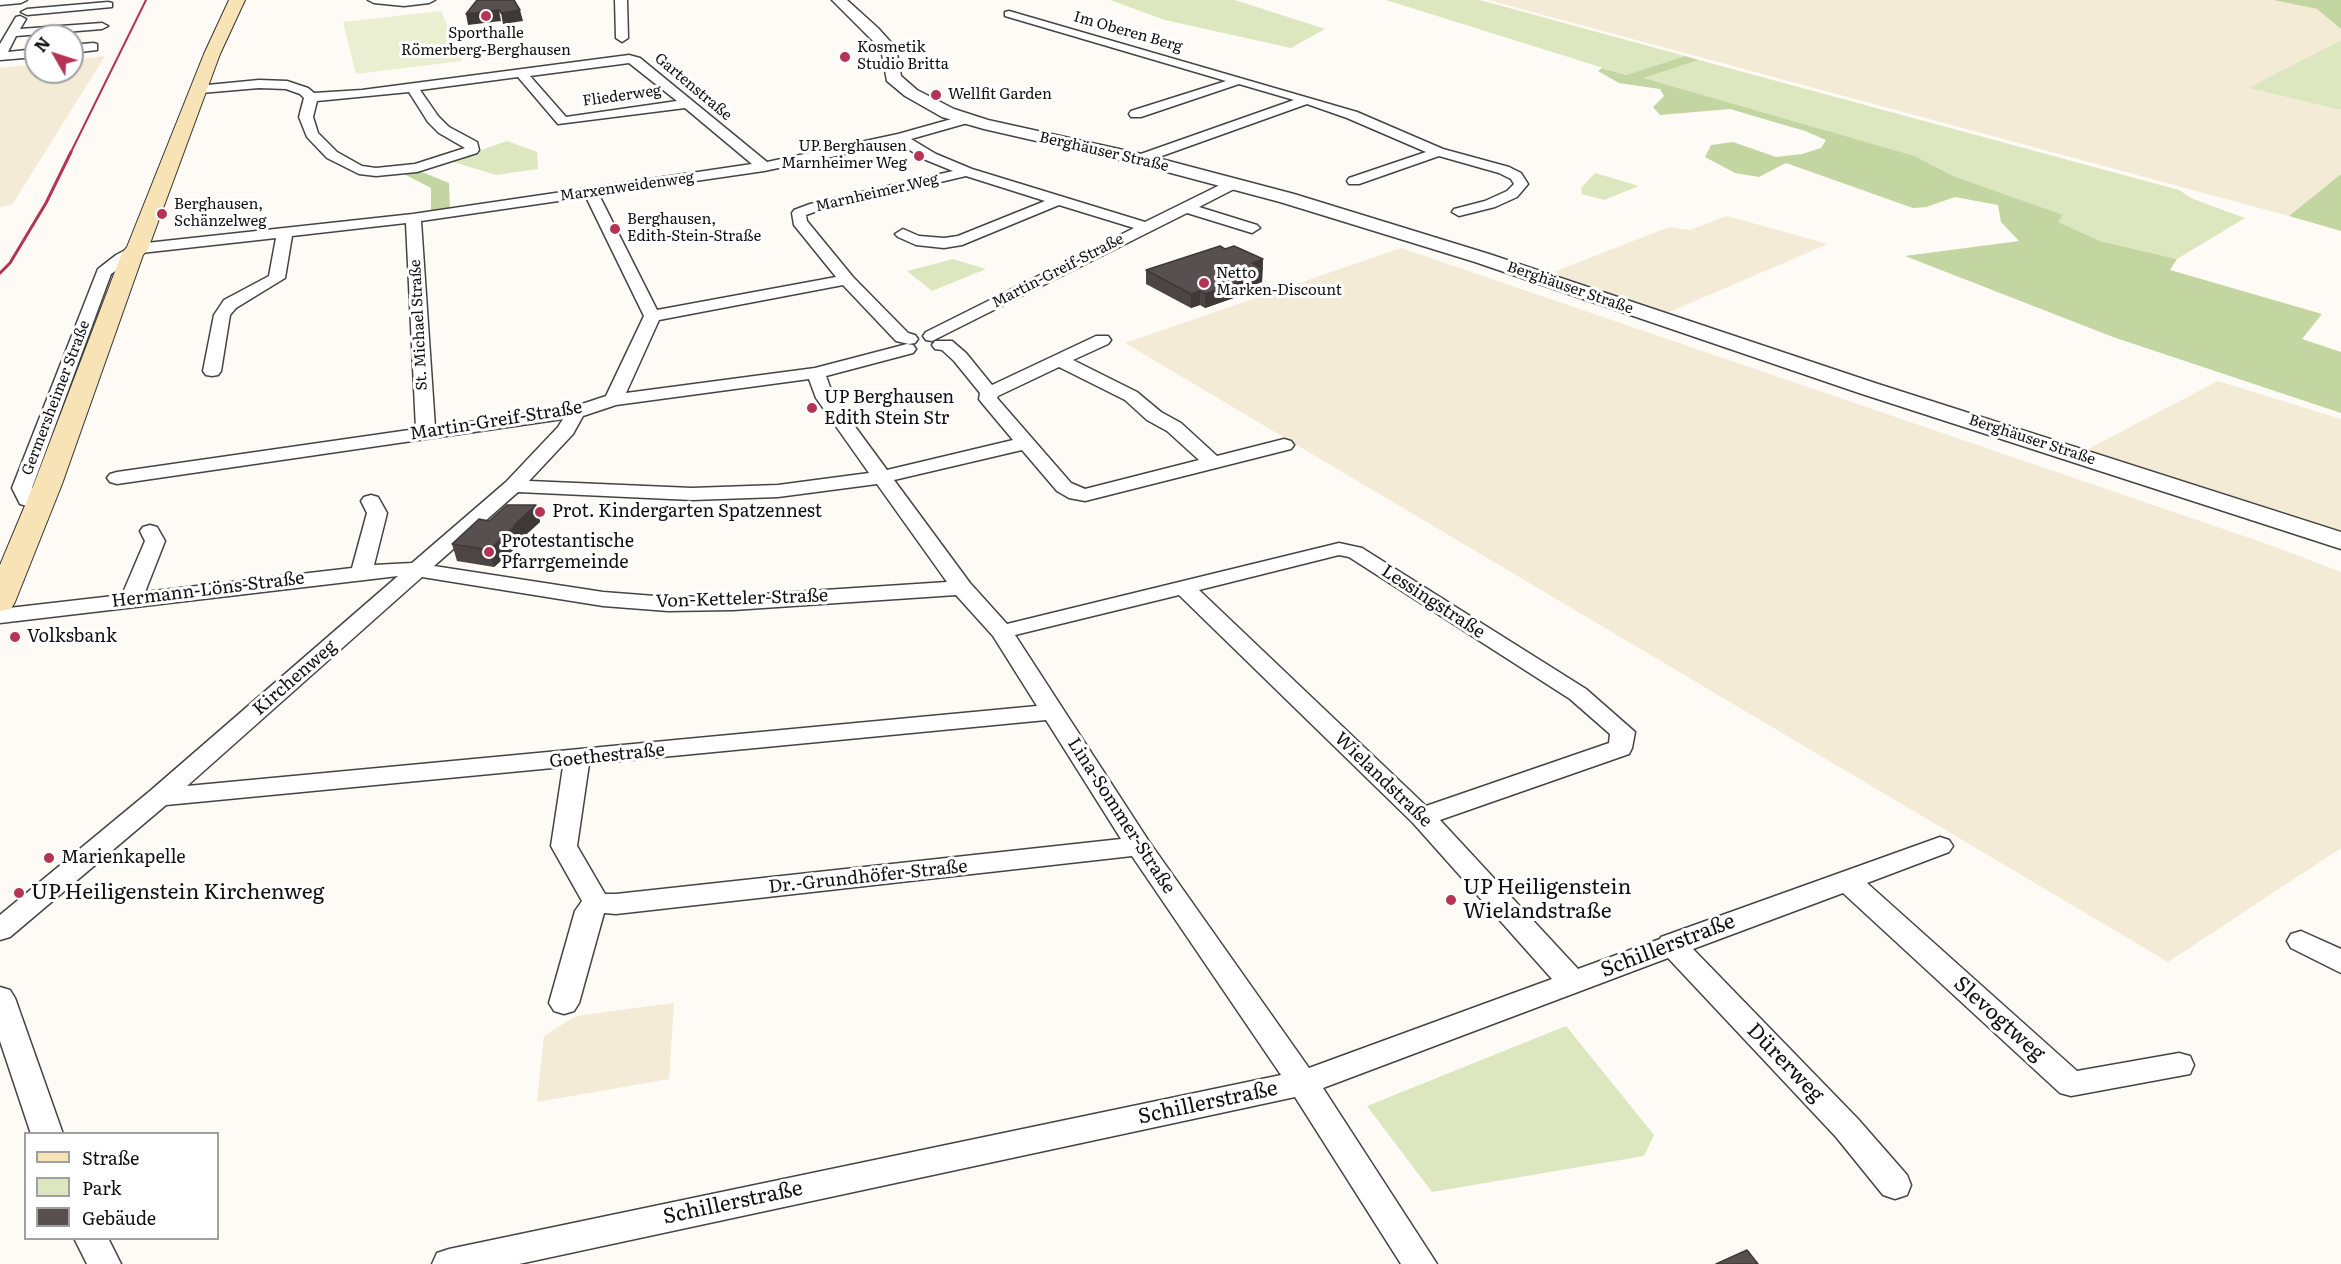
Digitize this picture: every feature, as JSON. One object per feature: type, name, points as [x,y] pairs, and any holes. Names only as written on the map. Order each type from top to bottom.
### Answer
[{"type":"main road","name":"Germersheimer Straße","points":[[0,602],[42,498],[135,251],[201,89],[212,54],[237,0]]},
{"type":"street","points":[[0,2],[21,0]]},
{"type":"street","points":[[375,0],[404,3],[429,0]]},
{"type":"street","points":[[621,0],[622,38]]},
{"type":"street","name":"Berghäuser Straße","points":[[839,0],[888,48],[893,78],[911,93],[966,119],[1140,159],[1287,198],[1482,258],[1856,384],[2341,541]]},
{"type":"street","points":[[0,22],[26,10],[108,5]]},
{"type":"street","points":[[0,56],[26,10]]},
{"type":"street","name":"Im Oberen Berg","points":[[1009,14],[1307,100],[1352,115],[1438,152],[1504,170],[1516,176],[1521,184],[1512,194],[1490,204],[1459,212]]},
{"type":"street","points":[[14,33],[102,26]]},
{"type":"street","points":[[84,48],[93,47]]},
{"type":"street","points":[[0,56],[24,54]]},
{"type":"street","name":"Gartenstraße","points":[[201,89],[259,84],[287,86],[304,91],[310,97],[362,94],[629,59],[636,61],[764,167]]},
{"type":"street","name":"Fliederweg","points":[[520,73],[563,121]]},
{"type":"street","points":[[1136,114],[1237,81]]},
{"type":"street","points":[[310,97],[306,117],[312,134],[332,155],[359,170],[376,172],[417,168],[472,150],[472,145],[444,130],[433,119],[412,87]]},
{"type":"street","points":[[1140,159],[1307,100]]},
{"type":"street","name":"Fliederweg","points":[[549,126],[563,121],[686,104]]},
{"type":"street","name":"Marxenweidenweg","points":[[135,251],[413,218],[764,167],[900,138],[966,119]]},
{"type":"street","name":"Marnheimer Weg","points":[[900,138],[931,157],[967,172],[1145,227]]},
{"type":"street","points":[[1354,181],[1438,152]]},
{"type":"street","name":"Marnheimer Weg","points":[[908,344],[846,280],[799,222],[800,213],[815,207],[967,172]]},
{"type":"street","name":"Martin-Greif-Straße","points":[[117,478],[576,412],[614,400],[816,373],[908,344],[929,351],[937,340],[1145,227],[1233,183]]},
{"type":"street","points":[[591,193],[652,316]]},
{"type":"street","points":[[903,234],[925,241],[944,243],[962,240],[1059,200]]},
{"type":"street","points":[[1184,207],[1252,228]]},
{"type":"street","name":"St. Michael Straße","points":[[413,218],[426,432]]},
{"type":"street","points":[[212,370],[222,315],[231,304],[277,278],[285,232]]},
{"type":"street","points":[[652,316],[846,280]]},
{"type":"street","points":[[614,400],[652,316]]},
{"type":"street","points":[[937,340],[960,357],[989,393],[988,399],[1064,487],[1076,494],[1084,495],[1284,445]]},
{"type":"street","points":[[989,393],[1102,340]]},
{"type":"street","points":[[1059,360],[1131,396],[1154,416],[1174,427],[1213,463]]},
{"type":"street","name":"Lina-Sommer-Straße","points":[[816,373],[825,398],[962,588],[1002,632],[1139,846],[1303,1083],[1420,1264]]},
{"type":"street","name":"Kirchenweg","points":[[0,930],[159,797],[513,486],[566,430],[576,412]]},
{"type":"street","points":[[513,486],[692,494],[778,491],[884,477],[1026,443]]},
{"type":"street","points":[[362,572],[377,513],[371,501]]},
{"type":"street","points":[[131,599],[155,541],[150,531]]},
{"type":"street","name":"Lessingstraße","points":[[1002,632],[1339,549],[1355,552],[1578,694],[1623,732],[1620,748],[1422,817]]},
{"type":"street","name":"Von-Ketteler-Straße","points":[[417,570],[603,598],[668,604],[733,603],[962,588]]},
{"type":"street","name":"Hermann-Löns-Straße","points":[[0,616],[362,572],[417,570]]},
{"type":"street","name":"Wielandstraße","points":[[1184,588],[1422,817],[1572,982]]},
{"type":"street","name":"Goethestraße","points":[[159,797],[1054,712]]},
{"type":"street","points":[[564,1004],[589,911],[597,903],[564,846],[577,759]]},
{"type":"street","name":"Dr.-Grundhöfer-Straße","points":[[597,903],[628,903],[1139,846]]},
{"type":"street","name":"Schillerstraße","points":[[449,1264],[1303,1083],[1671,944],[1940,846]]},
{"type":"street","name":"Slevogtweg","points":[[1846,880],[2071,1084],[2179,1065]]},
{"type":"street","points":[[2301,941],[2341,962]]},
{"type":"street","name":"Dürerweg","points":[[1671,944],[1848,1128],[1895,1185]]},
{"type":"street","points":[[0,998],[46,1132]]},
{"type":"street","points":[[92,1240],[104,1264]]},
{"type":"shaded area","points":[[1488,0],[2273,0],[2317,9],[2341,29],[2341,40],[2248,88],[2341,110],[2341,174],[2289,216]]},
{"type":"shaded area","points":[[105,56],[12,205],[0,207],[0,68],[24,65],[24,84],[84,84],[84,59]]},
{"type":"shaded area","points":[[1727,216],[1828,244],[1667,313],[1551,273],[1669,227],[1690,230]]},
{"type":"shaded area","points":[[1401,248],[2270,545],[2341,572],[2341,848],[2168,962],[1125,343]]},
{"type":"shaded area","points":[[2218,381],[2341,419],[2341,534],[2086,450]]},
{"type":"shaded area","points":[[674,1003],[669,1079],[537,1102],[544,1036],[576,1016]]},
{"type":"green space","points":[[1110,0],[1235,0],[1325,29],[1291,48],[1165,20]]},
{"type":"green space","points":[[1386,0],[1480,0],[1685,56],[1626,75]]},
{"type":"green space","points":[[2273,0],[2341,0],[2341,29],[2317,9]]},
{"type":"green space","points":[[441,11],[462,61],[356,74],[343,22]]},
{"type":"green space","points":[[2341,40],[2341,110],[2248,88]]},
{"type":"green space","points":[[1685,56],[1699,60],[1643,78],[1915,156],[1953,176],[2063,215],[2058,222],[2100,241],[2177,259],[2170,270],[2322,314],[2302,339],[2341,352],[2341,413],[2113,337],[1905,256],[2019,241],[2001,222],[1998,205],[1955,197],[1926,207],[1913,208],[1786,163],[1759,177],[1735,173],[1705,157],[1711,145],[1733,142],[1776,157],[1802,154],[1821,148],[1826,140],[1805,131],[1730,109],[1660,115],[1653,107],[1664,96],[1660,89],[1619,83],[1598,71],[1602,68],[1626,75]]},
{"type":"green space","points":[[1699,60],[2179,190],[2193,199],[2245,218],[2177,259],[2100,241],[2057,222],[2062,215],[1953,176],[1915,156],[1641,78]]},
{"type":"green space","points":[[507,141],[537,152],[538,169],[496,175],[450,161]]},
{"type":"green space","points":[[417,170],[449,183],[450,209],[431,211],[431,188],[402,173]]},
{"type":"green space","points":[[1595,173],[1639,186],[1604,200],[1582,194],[1581,188]]},
{"type":"green space","points":[[2341,174],[2341,231],[2289,216],[2336,178]]},
{"type":"green space","points":[[953,259],[986,269],[932,291],[907,271]]},
{"type":"green space","points":[[1566,1026],[1654,1135],[1644,1156],[1432,1192],[1367,1106]]},
{"type":"building","points":[[477,0],[514,0],[520,10],[466,14]]},
{"type":"building","points":[[1220,246],[1225,249],[1234,246],[1263,259],[1252,263],[1262,269],[1239,277],[1245,280],[1205,294],[1200,291],[1191,294],[1146,270]]},
{"type":"building","points":[[507,505],[536,505],[489,550],[452,544],[479,519],[489,521]]},
{"type":"building","points":[[1747,1250],[1758,1264],[1716,1264]]},
{"type":"railway","points":[[70,154],[146,0]]},
{"type":"railway","points":[[0,273],[10,263],[46,203],[71,152]]},
{"type":"place","name":"Sporthalle Römerberg-Berghausen","points":[[486,16]]},
{"type":"place","name":"Kosmetik Studio Britta","points":[[845,57]]},
{"type":"place","name":"Wellfit Garden","points":[[936,95]]},
{"type":"place","name":"UP Berghausen Marnheimer Weg","points":[[919,156]]},
{"type":"place","name":"Berghausen, Schänzelweg","points":[[162,214]]},
{"type":"place","name":"Berghausen, Edith-Stein-Straße","points":[[615,229]]},
{"type":"place","name":"Netto Marken-Discount","points":[[1204,283]]},
{"type":"place","name":"UP Berghausen Edith Stein Str","points":[[812,408]]},
{"type":"place","name":"Prot. Kindergarten Spatzennest","points":[[540,512]]},
{"type":"place","name":"Protestantische Pfarrgemeinde","points":[[489,552]]},
{"type":"place","name":"Volksbank","points":[[15,637]]},
{"type":"place","name":"Marienkapelle","points":[[49,858]]},
{"type":"place","name":"UP Heiligenstein Kirchenweg","points":[[19,893]]},
{"type":"place","name":"UP Heiligenstein Wielandstraße","points":[[1451,900]]}]
